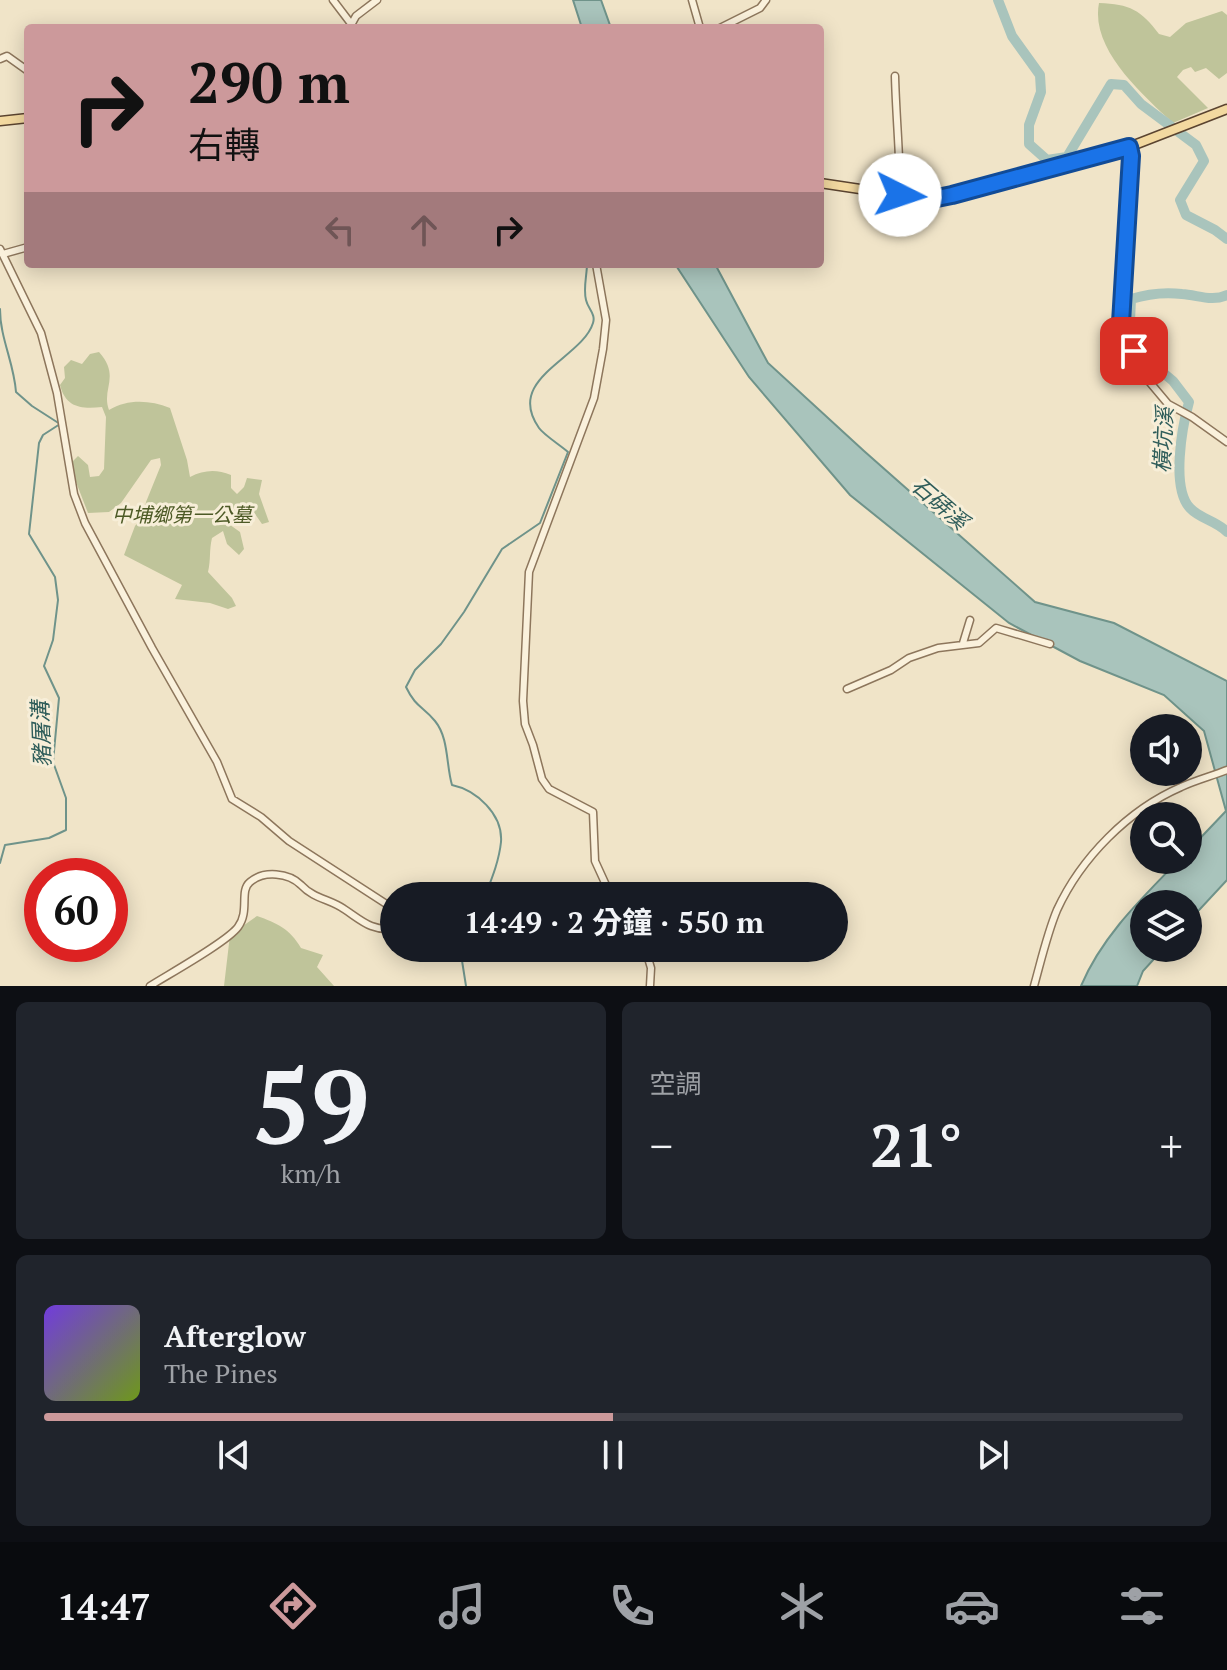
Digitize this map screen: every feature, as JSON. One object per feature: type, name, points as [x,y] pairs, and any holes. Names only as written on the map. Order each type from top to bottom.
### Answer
[{"type":"main road","points":[[824,184],[932,199],[1129,147],[1227,109]]},
{"type":"main road","points":[[0,123],[24,121]]},
{"type":"street","points":[[333,0],[351,24]]},
{"type":"street","points":[[354,24],[356,16],[377,0]]},
{"type":"street","points":[[692,0],[699,24]]},
{"type":"street","points":[[728,24],[760,8],[766,0]]},
{"type":"street","points":[[0,59],[11,57],[24,68]]},
{"type":"street","points":[[895,76],[900,195]]},
{"type":"street","points":[[1129,147],[1131,156],[1121,323],[1147,379],[1168,404],[1227,442]]},
{"type":"street","points":[[24,248],[2,252],[41,333],[57,393],[74,494],[85,523],[117,585],[217,762],[232,799],[261,817],[289,841],[380,900]]},
{"type":"street","points":[[597,268],[606,320],[603,349],[594,398],[529,572],[523,701],[525,724],[542,779],[549,789],[593,812],[595,861],[605,882]]},
{"type":"street","points":[[963,643],[970,620]]},
{"type":"street","points":[[847,689],[891,670],[909,658],[938,648],[979,643],[998,627],[1050,644]]},
{"type":"street","points":[[1034,986],[1058,909],[1098,848],[1132,817],[1163,796],[1181,786],[1227,770]]},
{"type":"street","points":[[150,986],[237,929],[246,912],[243,895],[249,882],[265,875],[285,875],[315,898],[343,908],[368,926],[380,927]]},
{"type":"street","points":[[649,962],[650,986]]},
{"type":"green space","points":[[1099,3],[1134,10],[1159,34],[1170,37],[1186,23],[1222,11],[1227,15],[1227,73],[1219,79],[1206,68],[1195,72],[1191,67],[1177,77],[1208,108],[1173,123],[1147,98],[1110,54],[1098,20]]},
{"type":"green space","name":"中埔鄉第一公墓","points":[[99,352],[109,369],[109,410],[139,402],[170,408],[190,477],[210,471],[231,475],[231,488],[237,494],[247,478],[262,480],[259,494],[269,522],[262,524],[253,511],[231,511],[226,522],[240,532],[244,549],[239,555],[227,544],[223,531],[212,538],[208,572],[236,606],[228,609],[210,603],[175,599],[182,585],[124,555],[135,526],[144,515],[161,465],[160,458],[151,460],[121,503],[109,512],[88,513],[72,462],[78,456],[88,465],[90,477],[99,476],[104,469],[106,417],[102,407],[87,408],[70,403],[60,385],[65,378],[64,367],[71,360],[82,364],[90,354]]},
{"type":"green space","points":[[257,916],[282,928],[301,948],[323,955],[317,967],[334,986],[224,986],[230,935]]},
{"type":"water","points":[[573,0],[601,0],[610,24],[581,24]]},
{"type":"water","points":[[678,268],[717,268],[768,363],[1035,602],[1114,623],[1227,681],[1227,880],[1202,907],[1202,890],[1150,890],[1165,874],[1202,874],[1202,836],[1226,811],[1202,729],[1202,714],[1185,714],[1164,695],[1080,661],[1009,623],[850,495],[749,377]]},
{"type":"water","points":[[1130,912],[1130,962],[1151,962],[1143,971],[1137,986],[1081,986],[1100,951]]},
{"type":"waterway","name":"橫坑溪","points":[[998,0],[1012,36],[1040,75],[1041,92],[1029,125],[1029,144],[1047,160],[1067,157],[1111,84],[1124,85],[1141,104],[1196,145],[1204,161],[1180,200],[1186,215],[1227,239]]},
{"type":"waterway","points":[[490,882],[501,842],[498,822],[479,798],[452,785],[440,728],[406,687],[415,670],[441,644],[464,612],[502,549],[540,523],[568,452],[539,428],[531,411],[531,396],[538,382],[575,348],[593,323],[585,295],[587,268]]},
{"type":"waterway","name":"橫坑溪","points":[[1227,295],[1210,298],[1163,293],[1137,297],[1131,299],[1130,321],[1155,366],[1173,381],[1189,402],[1179,472],[1184,499],[1194,512],[1227,532]]},
{"type":"waterway","name":"豬屠溝","points":[[0,309],[16,392],[60,424],[43,435],[39,443],[29,534],[55,577],[58,600],[53,640],[44,666],[59,698],[53,762],[66,798],[66,830],[49,838],[5,845],[0,863]]},
{"type":"waterway","points":[[462,962],[466,986]]},
{"type":"route","points":[[900,195],[932,199],[952,195],[1129,147],[1131,156],[1121,323],[1134,351]]},
{"type":"water label","name":"石硦溪","points":[[940,503]]}]
